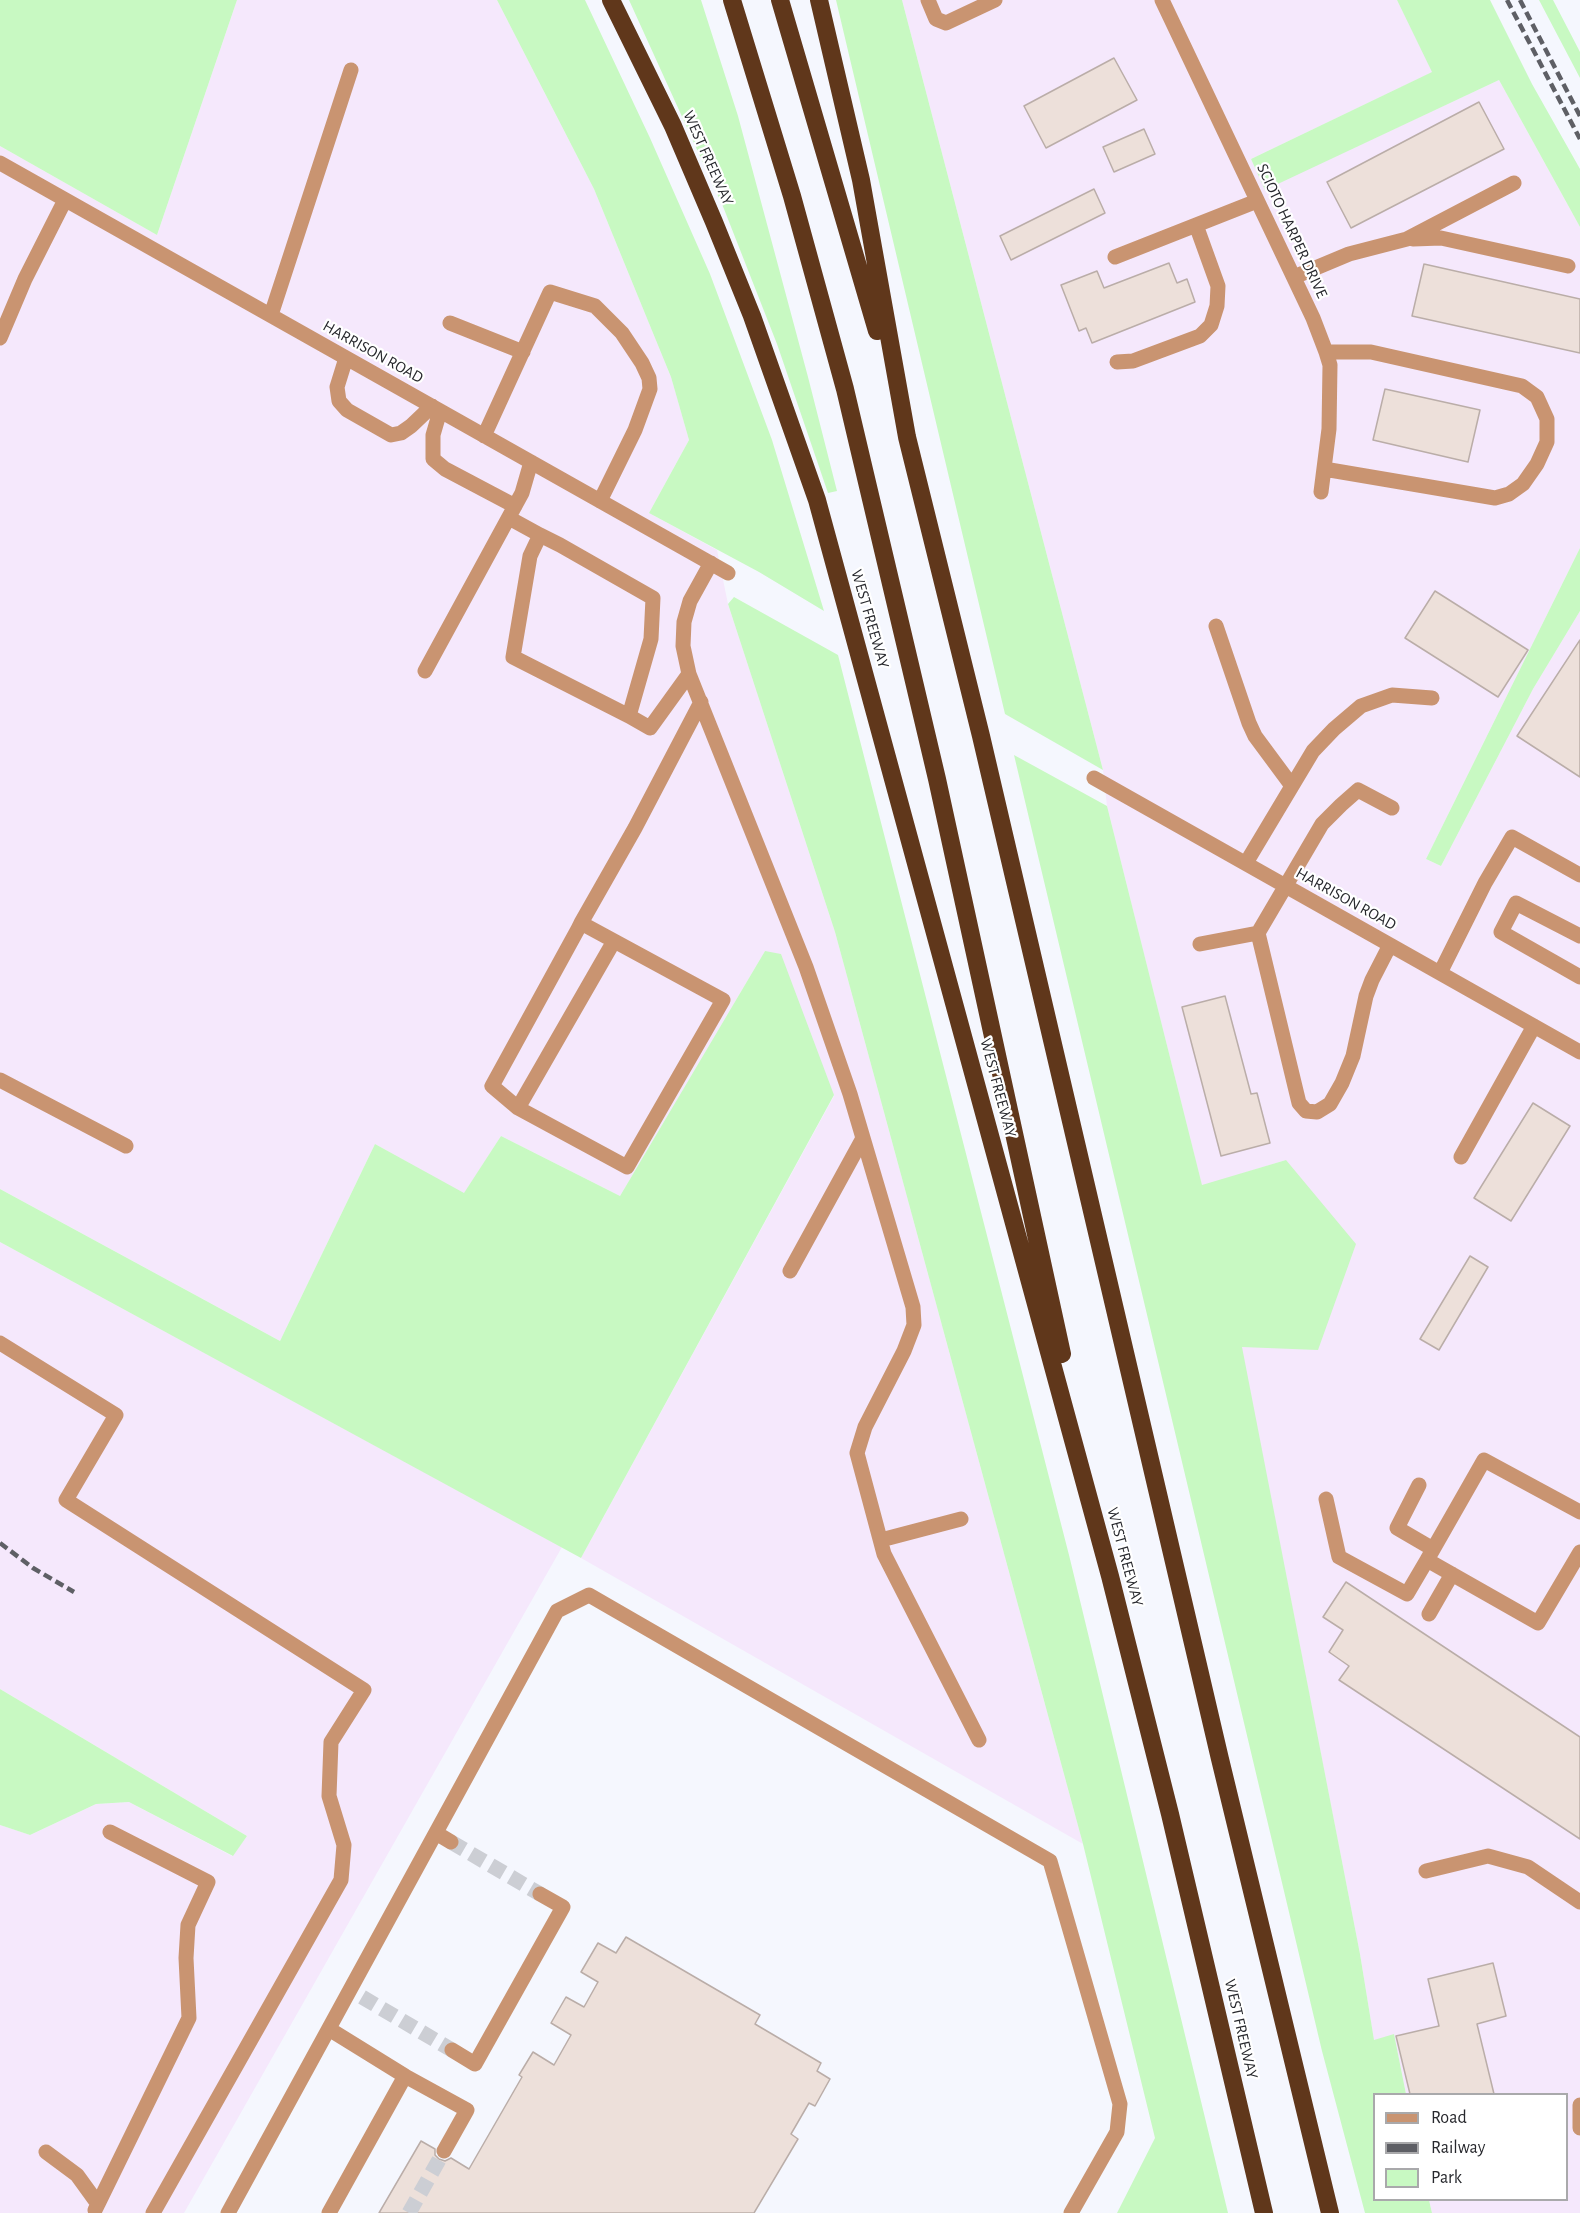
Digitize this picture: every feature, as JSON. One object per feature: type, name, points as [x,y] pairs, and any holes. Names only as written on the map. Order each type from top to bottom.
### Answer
[{"type":"highway","name":"WEST FREEWAY","points":[[611,0],[673,126],[714,222],[752,316],[817,500],[1110,1576],[1165,1793],[1264,2213]]},
{"type":"highway","points":[[732,0],[799,219],[845,389],[881,537],[937,778],[1110,1576]]},
{"type":"highway","points":[[780,0],[907,437],[981,736],[1215,1736],[1330,2213]]},
{"type":"highway","points":[[819,0],[861,180],[907,437]]},
{"type":"street","points":[[928,0],[936,19],[946,23],[995,0]]},
{"type":"street","name":"SCIOTO HARPER DRIVE","points":[[1162,0],[1313,318],[1326,352],[1329,366],[1329,429],[1321,492]]},
{"type":"street","points":[[271,315],[351,70]]},
{"type":"street","name":"HARRISON ROAD","points":[[0,163],[728,573]]},
{"type":"street","points":[[1407,239],[1514,183]]},
{"type":"street","points":[[0,338],[65,200]]},
{"type":"street","points":[[1115,256],[1257,201]]},
{"type":"street","points":[[1117,362],[1133,361],[1200,336],[1211,325],[1217,306],[1218,286],[1196,225]]},
{"type":"street","points":[[1294,278],[1349,254],[1407,239],[1441,238],[1568,266]]},
{"type":"street","points":[[484,436],[550,291],[595,306],[622,333],[650,378],[650,389],[635,430],[600,501]]},
{"type":"street","points":[[450,323],[523,352]]},
{"type":"street","points":[[1324,469],[1495,498],[1509,494],[1523,484],[1538,464],[1547,442],[1547,419],[1537,397],[1522,386],[1371,352],[1326,352]]},
{"type":"street","points":[[346,358],[337,387],[339,401],[347,410],[391,435],[401,433],[436,409]]},
{"type":"street","points":[[436,409],[433,459],[512,512],[540,535],[653,598],[651,639],[629,716]]},
{"type":"street","points":[[425,671],[522,493],[531,462]]},
{"type":"street","points":[[540,535],[530,556],[513,657],[650,728],[689,674]]},
{"type":"street","points":[[711,563],[690,601],[684,622],[683,646],[689,674],[806,967],[850,1094],[913,1307],[914,1325],[904,1351],[865,1427],[857,1453],[884,1554],[979,1740]]},
{"type":"street","points":[[1216,626],[1255,736],[1292,786]]},
{"type":"street","points":[[1246,864],[1313,751],[1360,706],[1392,695],[1432,698]]},
{"type":"street","points":[[581,923],[723,1000],[627,1167],[518,1108],[492,1086],[581,923],[635,828],[701,702]]},
{"type":"street","name":"HARRISON ROAD","points":[[1094,778],[1580,1052]]},
{"type":"street","points":[[1390,945],[1366,996],[1353,1056],[1342,1083],[1330,1104],[1317,1112],[1306,1111],[1299,1103],[1258,933],[1284,885],[1322,824],[1358,790],[1392,808]]},
{"type":"street","points":[[1440,973],[1485,883],[1512,837],[1580,875]]},
{"type":"street","points":[[1580,936],[1516,903],[1501,932],[1580,977]]},
{"type":"street","points":[[1200,944],[1258,933]]},
{"type":"street","points":[[518,1108],[614,940]]},
{"type":"street","points":[[1461,1157],[1534,1026]]},
{"type":"street","points":[[0,1080],[126,1146]]},
{"type":"street","points":[[790,1271],[863,1137]]},
{"type":"street","points":[[0,1343],[116,1415],[66,1500],[364,1690],[331,1742],[329,1796],[344,1845],[341,1880],[153,2213]]},
{"type":"street","points":[[1326,1499],[1339,1557],[1407,1594],[1484,1460],[1580,1512]]},
{"type":"street","points":[[1419,1485],[1397,1528],[1452,1574],[1538,1623],[1580,1552]]},
{"type":"street","points":[[881,1540],[961,1519]]},
{"type":"street","points":[[1429,1614],[1452,1574]]},
{"type":"street","points":[[228,2213],[329,2028],[356,1994],[436,1833],[557,1611],[589,1595],[1050,1861],[1120,2104],[1117,2132],[1071,2213]]},
{"type":"street","points":[[96,2209],[189,2018],[186,1958],[188,1925],[208,1882],[110,1832]]},
{"type":"street","points":[[436,1833],[451,1842]]},
{"type":"street","points":[[1426,1871],[1488,1856],[1528,1867],[1580,1902]]},
{"type":"street","points":[[452,2050],[476,2064],[562,1907],[540,1894]]},
{"type":"street","points":[[329,2028],[405,2076],[467,2110],[444,2151]]},
{"type":"street","points":[[328,2213],[405,2076]]},
{"type":"street","points":[[1580,2105],[1580,2128]]},
{"type":"street","points":[[46,2152],[77,2175],[96,2209]]},
{"type":"shaded area","points":[[237,0],[497,0],[594,189],[671,377],[689,440],[649,513],[717,550],[728,604],[835,932],[1083,1844],[581,1558],[834,1096],[765,951],[620,1196],[501,1136],[464,1194],[375,1144],[280,1341],[0,1189],[0,146],[157,235]]},
{"type":"shaded area","points":[[902,0],[1397,0],[1433,72],[1251,159],[1265,189],[1499,80],[1580,227],[1580,548],[1426,859],[1441,866],[1533,689],[1580,611],[1580,2213],[1432,2213],[1429,2201],[1568,2201],[1568,2093],[1406,2093],[1394,2035],[1374,2041],[1360,1954],[1241,1346],[1286,1160],[1202,1186],[1107,806],[1103,770]]},
{"type":"shaded area","points":[[0,1242],[562,1547],[184,2213],[0,2213],[0,1825],[30,1835],[96,1804],[129,1802],[232,1856],[247,1836],[0,1689]]},
{"type":"green space","points":[[0,0],[237,0],[157,235],[0,146]]},
{"type":"green space","points":[[497,0],[585,0],[650,138],[710,274],[772,440],[824,611],[759,572],[649,513],[689,440],[671,377],[594,189]]},
{"type":"green space","points":[[629,0],[701,0],[738,116],[837,491],[828,493],[777,344],[724,209]]},
{"type":"green space","points":[[836,0],[902,0],[1103,770],[1005,714]]},
{"type":"green space","points":[[1397,0],[1490,0],[1532,84],[1580,169],[1580,227],[1499,80],[1265,190],[1251,159],[1432,72]]},
{"type":"green space","points":[[1539,0],[1553,0],[1580,52],[1580,78]]},
{"type":"green space","points":[[1580,548],[1580,611],[1533,689],[1441,866],[1426,859]]},
{"type":"green space","points":[[734,597],[838,655],[1069,1555],[1228,2213],[1117,2213],[1155,2138],[1083,1844],[835,932],[728,604]]},
{"type":"green space","points":[[1014,755],[1107,806],[1202,1185],[1286,1160],[1356,1244],[1318,1350],[1242,1347],[1360,1954],[1374,2040],[1394,2034],[1406,2093],[1373,2093],[1373,2201],[1429,2201],[1432,2213],[1365,2213],[1322,2051]]},
{"type":"green space","points":[[765,951],[781,954],[834,1095],[581,1558],[0,1242],[0,1189],[280,1341],[375,1144],[464,1193],[501,1136],[620,1196]]},
{"type":"green space","points":[[0,1689],[247,1836],[233,1856],[129,1802],[96,1804],[30,1835],[0,1825]]},
{"type":"building","points":[[1114,58],[1137,100],[1046,148],[1024,106]]},
{"type":"building","points":[[1479,102],[1504,149],[1351,228],[1327,182]]},
{"type":"building","points":[[1144,129],[1155,154],[1114,172],[1103,147]]},
{"type":"building","points":[[1094,189],[1105,213],[1011,260],[1000,236]]},
{"type":"building","points":[[1169,263],[1177,283],[1187,279],[1195,302],[1092,343],[1086,328],[1079,331],[1061,285],[1097,271],[1104,288]]},
{"type":"building","points":[[1424,264],[1580,299],[1580,353],[1412,316]]},
{"type":"building","points":[[1385,389],[1480,410],[1468,462],[1373,440]]},
{"type":"building","points":[[1435,591],[1528,650],[1498,697],[1405,638]]},
{"type":"building","points":[[1580,640],[1580,777],[1517,736]]},
{"type":"building","points":[[1225,996],[1251,1094],[1257,1093],[1270,1143],[1221,1156],[1182,1007]]},
{"type":"building","points":[[1533,1103],[1570,1126],[1511,1221],[1474,1198]]},
{"type":"building","points":[[1470,1256],[1488,1267],[1439,1350],[1420,1339]]},
{"type":"building","points":[[1346,1582],[1580,1737],[1580,1839],[1339,1680],[1349,1666],[1329,1652],[1343,1630],[1323,1617]]},
{"type":"building","points":[[626,1937],[760,2015],[755,2024],[821,2063],[817,2071],[830,2079],[815,2106],[809,2103],[791,2134],[798,2139],[754,2213],[379,2213],[421,2141],[435,2149],[435,2155],[439,2159],[445,2161],[451,2158],[469,2169],[522,2077],[519,2075],[533,2052],[554,2065],[571,2035],[551,2023],[566,1997],[584,2007],[598,1982],[581,1972],[598,1943],[616,1953]]},
{"type":"building","points":[[1493,1963],[1506,2016],[1477,2024],[1494,2093],[1410,2093],[1396,2036],[1439,2026],[1428,1979]]},
{"type":"tunnel","points":[[451,1842],[540,1894]]},
{"type":"tunnel","points":[[362,1997],[452,2050]]},
{"type":"tunnel","points":[[409,2213],[444,2151]]},
{"type":"railway","points":[[1507,0],[1580,139]]},
{"type":"railway","points":[[1520,0],[1580,116]]},
{"type":"railway","points":[[0,1543],[33,1568],[74,1592]]}]
